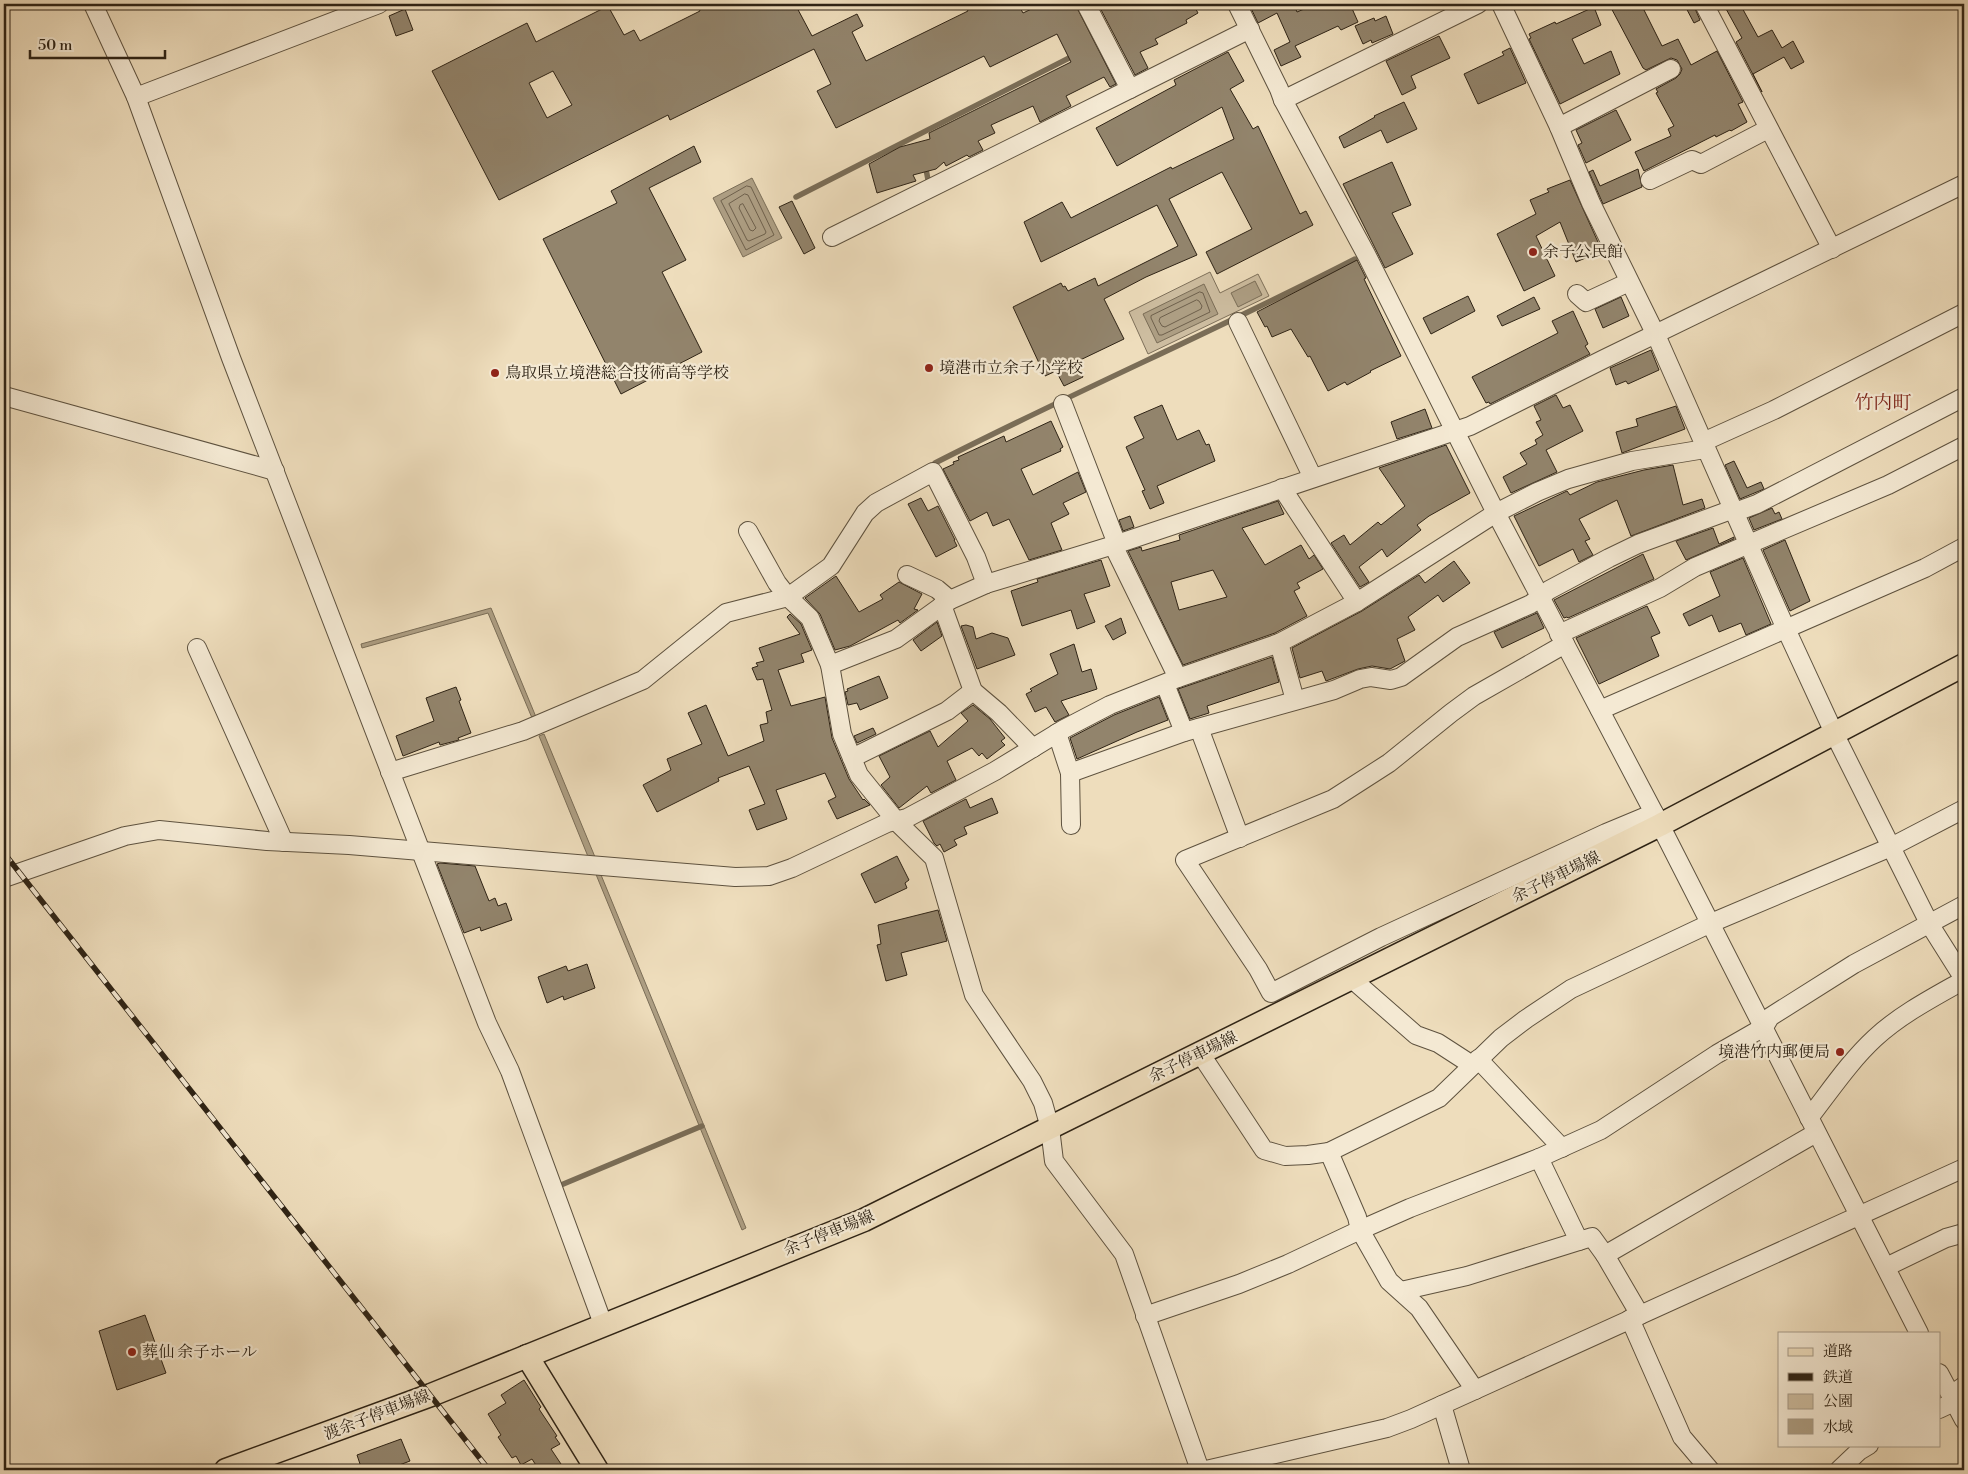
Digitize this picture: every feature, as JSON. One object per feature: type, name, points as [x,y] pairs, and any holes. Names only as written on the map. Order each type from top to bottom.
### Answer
[{"type":"main road","name":"余子停車場線","points":[[527,1356],[864,1220],[1352,978],[1658,819],[1835,735],[1964,665]]},
{"type":"main road","name":"渡余子停車場線","points":[[226,1470],[374,1417],[527,1356]]},
{"type":"main road","points":[[527,1356],[597,1470]]},
{"type":"street","points":[[93,4],[136,98],[185,235],[390,772],[487,1023],[510,1071],[603,1324]]},
{"type":"street","points":[[136,98],[379,4]]},
{"type":"street","points":[[1086,4],[1130,89]]},
{"type":"street","points":[[1237,4],[1283,100],[1366,254],[1539,596],[1658,819],[1918,1332]]},
{"type":"street","points":[[1283,100],[1478,4]]},
{"type":"street","points":[[1501,4],[1629,282],[1656,335],[1786,630],[1835,735],[1930,925],[1964,979],[1907,1013],[1874,1038],[1845,1071],[1812,1125],[1605,1255]]},
{"type":"street","points":[[1704,4],[1832,248]]},
{"type":"street","points":[[832,237],[1250,29]]},
{"type":"street","points":[[1559,127],[1671,69]]},
{"type":"street","points":[[1650,180],[1685,154],[1701,164],[1768,129]]},
{"type":"street","points":[[830,665],[896,639],[946,603],[986,584],[1115,544],[1455,432],[1964,185]]},
{"type":"street","points":[[1577,294],[1586,302],[1629,282]]},
{"type":"street","points":[[4,878],[125,836],[159,830],[284,842],[349,845],[735,878],[769,876],[792,868],[888,824],[897,822],[995,771],[1057,733],[1110,705],[1171,681],[1279,643],[1357,602],[1496,513],[1537,492],[1568,479],[1632,461],[1704,445],[1964,313]]},
{"type":"street","points":[[1238,322],[1313,478]]},
{"type":"street","points":[[4,396],[275,471]]},
{"type":"street","points":[[1070,773],[1191,730],[1334,690],[1366,678],[1391,680],[1401,677],[1450,641],[1531,604],[1539,596],[1609,558],[1638,544],[1728,511],[1734,512],[1756,504],[1964,397]]},
{"type":"street","points":[[1063,404],[1115,544],[1191,730],[1240,838]]},
{"type":"street","points":[[1658,819],[1606,833],[1381,937],[1272,993],[1185,860],[1332,799],[1389,763],[1450,713],[1474,696],[1562,639],[1695,568],[1888,485],[1964,446]]},
{"type":"street","points":[[390,772],[523,731],[643,680],[726,613],[788,597],[831,566],[861,518],[876,503],[889,494],[933,472],[976,557],[986,584]]},
{"type":"street","points":[[1282,488],[1357,602]]},
{"type":"street","points":[[748,531],[777,583],[788,597],[810,618],[830,665],[842,734],[860,775],[897,822],[934,858],[974,995],[1032,1081],[1043,1103],[1050,1128],[1054,1161],[1124,1254],[1200,1470]]},
{"type":"street","points":[[1600,710],[1786,630],[1925,568],[1964,548]]},
{"type":"street","points":[[907,575],[937,589],[946,603],[973,691],[1033,748]]},
{"type":"street","points":[[1279,643],[1295,700]]},
{"type":"street","points":[[197,648],[284,842]]},
{"type":"street","points":[[852,758],[947,711],[973,691]]},
{"type":"street","points":[[1057,733],[1070,773],[1071,825]]},
{"type":"street","points":[[1200,1053],[1264,1150],[1285,1156],[1308,1156],[1329,1152],[1439,1098],[1501,1038],[1571,989],[1711,923],[1891,847],[1964,809]]},
{"type":"street","points":[[1145,1316],[1239,1284],[1288,1264],[1410,1208],[1539,1158],[1601,1130],[1716,1054],[1764,1027],[1770,1016],[1854,964],[1930,925],[1964,905]]},
{"type":"street","points":[[1352,978],[1416,1035],[1438,1043],[1475,1062],[1562,1148]]},
{"type":"street","points":[[1329,1152],[1357,1217],[1360,1230],[1389,1281],[1420,1308],[1475,1390]]},
{"type":"street","points":[[1539,1158],[1579,1241]]},
{"type":"street","points":[[1206,1470],[1387,1428],[1442,1405],[1964,1168]]},
{"type":"street","points":[[1886,1267],[1946,1238],[1964,1233]]},
{"type":"street","points":[[1401,1291],[1466,1276],[1592,1238],[1605,1255],[1635,1317],[1682,1437],[1710,1470]]},
{"type":"street","points":[[1940,1375],[1964,1420]]},
{"type":"street","points":[[1442,1405],[1461,1470]]},
{"type":"street","points":[[1839,1470],[1859,1451],[1868,1446]]},
{"type":"green space","points":[[1210,272],[1220,293],[1258,274],[1269,296],[1148,354],[1129,312]]},
{"type":"water","points":[[752,178],[782,238],[743,257],[713,198]]},
{"type":"water","points":[[1255,281],[1262,295],[1238,307],[1231,293]]},
{"type":"water","points":[[1204,284],[1218,314],[1157,343],[1143,314]]},
{"type":"water","points":[[491,608],[536,717],[532,718],[488,613],[362,648],[361,644]]},
{"type":"water","points":[[544,734],[595,857],[589,859],[539,736]]},
{"type":"water","points":[[599,870],[746,1228],[742,1230],[595,872]]},
{"type":"building","points":[[697,4],[795,4],[812,36],[857,14],[863,26],[852,32],[866,61],[968,11],[964,4],[1018,4],[1023,13],[1042,4],[1075,4],[1116,84],[1110,87],[1104,77],[1066,96],[1071,106],[1040,122],[1033,106],[991,125],[995,133],[978,141],[983,150],[969,157],[967,155],[946,166],[944,162],[936,169],[913,175],[916,181],[877,193],[869,164],[900,147],[930,139],[929,133],[1071,62],[1057,34],[990,67],[984,56],[836,128],[817,91],[831,84],[814,49],[670,120],[668,115],[499,200],[432,71],[527,23],[536,42],[608,6],[624,35],[634,30],[640,41],[700,11]],"holes":[[[553,71],[572,105],[547,118],[529,83]]]},
{"type":"building","points":[[1098,4],[1193,4],[1198,13],[1186,20],[1187,23],[1155,39],[1158,44],[1140,52],[1148,68],[1135,75]]},
{"type":"building","points":[[1249,4],[1296,4],[1294,5],[1297,12],[1316,4],[1350,4],[1358,22],[1341,30],[1338,26],[1295,46],[1301,57],[1281,66],[1274,50],[1290,42],[1277,13],[1258,23]]},
{"type":"building","points":[[1609,4],[1641,4],[1662,46],[1678,39],[1691,65],[1717,51],[1743,102],[1738,104],[1747,122],[1731,131],[1716,137],[1715,135],[1644,171],[1635,152],[1671,136],[1668,129],[1674,126],[1656,93],[1658,92],[1656,89],[1676,78],[1682,69],[1677,60],[1671,58],[1646,70],[1643,68]]},
{"type":"building","points":[[1684,4],[1693,4],[1700,20],[1694,23]]},
{"type":"building","points":[[1716,4],[1740,4],[1758,37],[1772,30],[1782,48],[1793,41],[1804,62],[1791,69],[1784,57],[1753,74],[1762,92],[1736,42],[1742,38],[1725,7],[1719,10]]},
{"type":"building","points":[[1594,7],[1601,25],[1572,39],[1584,64],[1611,51],[1620,74],[1560,104],[1529,39],[1531,38],[1529,34]]},
{"type":"building","points":[[405,9],[413,30],[396,36],[389,16]]},
{"type":"building","points":[[1386,16],[1393,34],[1372,43],[1371,40],[1363,44],[1355,26],[1374,18],[1375,21]]},
{"type":"building","points":[[1439,36],[1450,58],[1411,76],[1416,88],[1402,95],[1386,61]]},
{"type":"building","points":[[1510,48],[1526,83],[1478,104],[1464,74],[1504,55],[1502,52]]},
{"type":"building","points":[[1228,52],[1244,81],[1230,89],[1253,129],[1258,126],[1300,214],[1306,211],[1313,225],[1217,274],[1206,252],[1252,229],[1222,172],[1169,199],[1197,255],[1146,277],[1104,299],[1124,339],[1076,362],[1083,377],[1064,386],[1056,371],[1045,376],[1013,307],[1061,283],[1068,291],[1095,278],[1098,286],[1178,246],[1157,205],[1041,262],[1024,222],[1062,202],[1071,218],[1171,167],[1172,169],[1234,139],[1222,107],[1117,166],[1096,128],[1176,85],[1174,80]]},
{"type":"building","points":[[1404,102],[1417,129],[1387,143],[1381,130],[1344,148],[1339,137],[1374,116]]},
{"type":"building","points":[[1616,110],[1631,140],[1586,163],[1578,145],[1582,143],[1576,130]]},
{"type":"building","points":[[694,146],[701,162],[649,188],[686,260],[662,272],[702,352],[621,394],[543,239],[617,203],[611,191]]},
{"type":"building","points":[[1392,162],[1411,205],[1392,213],[1413,254],[1385,268],[1343,184]]},
{"type":"building","points":[[1638,169],[1642,187],[1603,204],[1589,172],[1593,170],[1600,186]]},
{"type":"building","points":[[1570,180],[1602,251],[1576,262],[1560,222],[1536,236],[1555,276],[1524,291],[1497,234],[1536,214],[1530,200],[1549,192],[1547,189]]},
{"type":"building","points":[[792,201],[815,248],[804,254],[779,207]]},
{"type":"building","points":[[1357,260],[1366,278],[1364,279],[1401,356],[1347,385],[1345,382],[1328,391],[1310,356],[1308,357],[1291,329],[1272,337],[1257,312]]},
{"type":"building","points":[[1468,296],[1475,311],[1431,334],[1423,318]]},
{"type":"building","points":[[1534,297],[1540,309],[1502,326],[1497,316]]},
{"type":"building","points":[[1621,297],[1629,316],[1603,328],[1595,309]]},
{"type":"building","points":[[1573,311],[1588,344],[1585,346],[1590,354],[1490,404],[1489,402],[1486,403],[1472,377],[1558,333],[1552,321]]},
{"type":"building","points":[[1651,350],[1659,370],[1628,384],[1626,381],[1616,385],[1610,368]]},
{"type":"building","points":[[1556,395],[1563,408],[1570,405],[1583,431],[1546,450],[1557,472],[1511,493],[1503,477],[1527,464],[1520,453],[1537,444],[1535,440],[1543,435],[1536,422],[1541,420],[1534,406]]},
{"type":"building","points":[[1162,405],[1177,440],[1199,430],[1206,445],[1209,444],[1215,461],[1157,486],[1164,503],[1150,509],[1142,491],[1145,490],[1126,447],[1144,438],[1134,417]]},
{"type":"building","points":[[1676,406],[1685,429],[1622,453],[1616,432],[1638,426],[1636,419]]},
{"type":"building","points":[[1425,409],[1432,428],[1397,439],[1391,422]]},
{"type":"building","points":[[1051,421],[1063,447],[1060,449],[1061,451],[1021,469],[1033,495],[1078,472],[1086,492],[1063,503],[1069,514],[1051,523],[1062,550],[1029,560],[1009,519],[993,526],[987,512],[970,521],[943,469],[959,460],[958,457],[1004,436],[1006,442]]},
{"type":"building","points":[[1446,445],[1470,493],[1429,516],[1417,525],[1421,530],[1387,557],[1382,549],[1359,567],[1369,582],[1360,587],[1331,543],[1344,535],[1350,545],[1378,522],[1381,525],[1405,506],[1379,468]]},
{"type":"building","points":[[1734,461],[1747,488],[1761,482],[1764,489],[1740,499],[1725,465]]},
{"type":"building","points":[[1673,465],[1683,505],[1702,499],[1705,508],[1631,536],[1617,500],[1579,519],[1590,539],[1585,541],[1593,555],[1579,562],[1573,549],[1539,566],[1514,516],[1567,491],[1570,495],[1597,482]]},
{"type":"building","points":[[921,498],[928,511],[938,506],[957,546],[936,557],[908,504]]},
{"type":"building","points":[[1278,501],[1284,514],[1242,528],[1265,565],[1301,545],[1309,559],[1314,555],[1323,569],[1297,583],[1300,588],[1294,591],[1307,616],[1275,633],[1183,665],[1128,551],[1141,547],[1142,551],[1180,540],[1179,535]],"holes":[[[1213,570],[1227,597],[1179,610],[1171,582]]]},
{"type":"building","points":[[1772,508],[1775,514],[1779,512],[1782,519],[1754,530],[1749,518]]},
{"type":"building","points":[[1130,516],[1134,527],[1123,531],[1119,520]]},
{"type":"building","points":[[1713,528],[1719,544],[1734,537],[1734,539],[1686,560],[1676,541]]},
{"type":"building","points":[[1785,540],[1810,601],[1790,611],[1763,550]]},
{"type":"building","points":[[1643,554],[1654,579],[1568,618],[1564,618],[1554,600]]},
{"type":"building","points":[[1743,558],[1771,624],[1746,635],[1741,623],[1719,632],[1712,615],[1689,626],[1683,614],[1720,596],[1710,572]]},
{"type":"building","points":[[1101,560],[1110,586],[1084,594],[1095,622],[1077,629],[1071,610],[1022,626],[1011,591],[1038,582],[1037,579]]},
{"type":"building","points":[[1454,561],[1470,583],[1443,602],[1438,595],[1408,617],[1415,630],[1397,639],[1405,661],[1390,669],[1372,666],[1326,681],[1322,671],[1300,678],[1292,648],[1362,611],[1419,575],[1425,583]]},
{"type":"building","points":[[836,576],[859,612],[883,599],[880,595],[899,582],[922,594],[914,609],[918,610],[900,623],[898,620],[850,646],[835,650],[820,614],[805,598]]},
{"type":"building","points":[[1647,606],[1660,633],[1651,637],[1659,656],[1599,684],[1576,638]]},
{"type":"building","points":[[1537,613],[1544,628],[1502,648],[1494,632]]},
{"type":"building","points":[[790,614],[801,624],[812,650],[801,654],[804,662],[778,670],[791,706],[825,697],[832,738],[849,779],[863,800],[870,805],[837,819],[828,801],[836,797],[825,773],[776,790],[787,819],[757,830],[749,810],[765,804],[749,766],[718,778],[719,781],[657,812],[643,785],[671,770],[667,759],[702,744],[688,713],[706,705],[728,756],[764,741],[760,725],[768,723],[766,712],[772,710],[763,679],[757,680],[752,668],[758,666],[756,663],[764,661],[759,648],[800,634],[787,617]]},
{"type":"building","points":[[1121,618],[1126,633],[1113,640],[1105,626]]},
{"type":"building","points":[[937,622],[942,636],[921,651],[913,640]]},
{"type":"building","points":[[961,626],[973,627],[976,639],[992,633],[1008,638],[1015,655],[977,669]]},
{"type":"building","points":[[1074,644],[1082,672],[1091,669],[1097,689],[1061,701],[1069,715],[1055,722],[1046,707],[1035,712],[1026,694],[1032,691],[1030,689],[1058,674],[1050,654]]},
{"type":"building","points":[[1272,657],[1279,682],[1207,706],[1209,713],[1190,719],[1178,689]]},
{"type":"building","points":[[879,676],[888,698],[860,710],[857,703],[848,705],[845,692],[848,691],[847,689]]},
{"type":"building","points":[[456,687],[471,733],[458,738],[459,740],[440,745],[439,742],[403,756],[396,736],[434,721],[426,698]]},
{"type":"building","points":[[1159,697],[1168,720],[1077,759],[1070,738],[1114,715]]},
{"type":"building","points":[[973,705],[990,719],[1005,738],[1001,741],[1005,745],[987,759],[982,753],[979,756],[972,748],[947,761],[956,780],[931,793],[927,786],[899,808],[881,785],[890,777],[879,756],[930,731],[938,747],[968,721],[961,713]]},
{"type":"building","points":[[873,728],[876,734],[857,743],[854,736]]},
{"type":"building","points":[[992,798],[998,813],[964,827],[967,834],[954,840],[957,845],[944,852],[940,844],[937,846],[934,843],[923,821],[966,799],[970,808]]},
{"type":"building","points":[[897,856],[909,880],[905,883],[907,888],[875,903],[861,874]]},
{"type":"building","points":[[437,864],[475,866],[489,901],[495,898],[498,906],[506,903],[512,920],[481,931],[480,927],[464,933]]},
{"type":"building","points":[[938,910],[947,941],[901,953],[907,975],[886,981],[877,945],[881,944],[878,925]]},
{"type":"building","points":[[587,964],[595,988],[564,1000],[563,996],[547,1003],[538,977],[566,966],[568,971]]},
{"type":"building","name":"葬仙 余子ホール","points":[[145,1315],[166,1373],[117,1390],[99,1331]]},
{"type":"building","points":[[524,1380],[541,1407],[539,1409],[557,1436],[555,1437],[560,1444],[551,1449],[565,1470],[539,1470],[532,1459],[521,1465],[516,1456],[512,1458],[498,1437],[501,1435],[488,1414],[506,1403],[501,1395]]},
{"type":"building","points":[[401,1439],[410,1461],[386,1470],[362,1470],[357,1455]]},
{"type":"waterway","points":[[1076,4],[1081,13]]},
{"type":"waterway","points":[[796,197],[1075,55]]},
{"type":"waterway","points":[[925,164],[929,185]]},
{"type":"waterway","points":[[935,463],[1355,259]]},
{"type":"waterway","points":[[561,1185],[702,1126]]},
{"type":"railway","points":[[4,853],[489,1470]]},
{"type":"place","name":"余子公民館","points":[[1533,252]]},
{"type":"place","name":"境港市立余子小学校","points":[[929,368]]},
{"type":"place","name":"鳥取県立境港総合技術高等学校","points":[[495,373]]},
{"type":"place","name":"境港竹内郵便局","points":[[1840,1052]]},
{"type":"place","name":"葬仙 余子ホール","points":[[132,1352]]},
{"type":"district","name":"竹内町","points":[[1883,403]]}]
